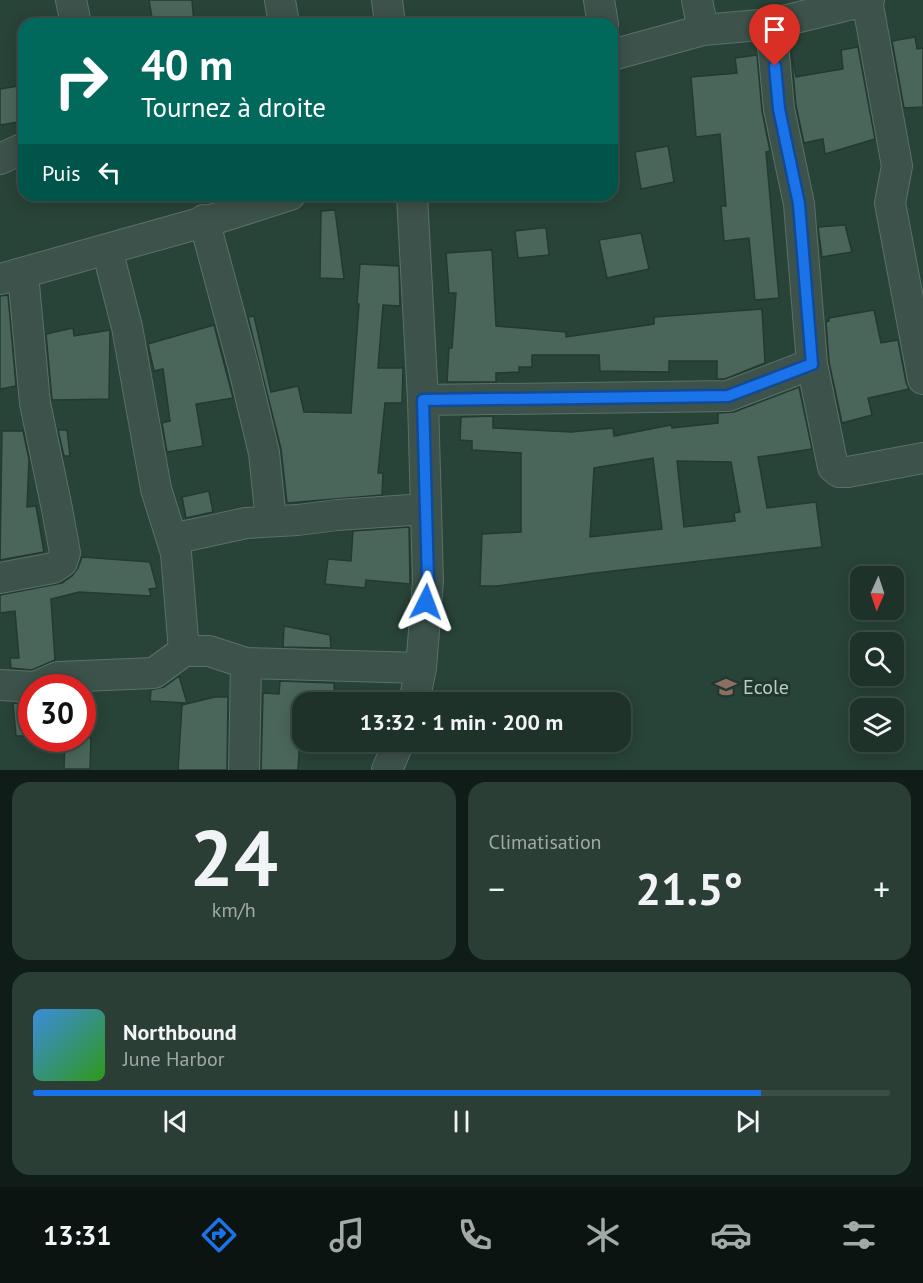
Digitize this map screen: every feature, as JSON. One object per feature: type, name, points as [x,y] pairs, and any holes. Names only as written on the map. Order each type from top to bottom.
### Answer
[{"type":"street","points":[[71,0],[75,18]]},
{"type":"street","points":[[280,0],[283,18]]},
{"type":"street","points":[[387,0],[389,18]]},
{"type":"street","points":[[599,0],[602,18]]},
{"type":"street","points":[[697,0],[704,30]]},
{"type":"street","points":[[618,53],[704,30],[771,24],[815,6],[868,0],[897,166],[890,203],[923,379]]},
{"type":"street","points":[[771,24],[779,109],[799,204],[812,364],[833,467],[839,472],[848,472],[923,458]]},
{"type":"street","points":[[0,159],[18,151]]},
{"type":"street","points":[[0,578],[53,568],[62,562],[65,553],[34,404],[11,276],[107,249],[211,211],[260,201]]},
{"type":"street","points":[[412,201],[423,400],[428,581],[421,668],[416,692]]},
{"type":"street","points":[[211,211],[264,453],[271,521]]},
{"type":"street","points":[[107,249],[127,327],[156,489],[176,553],[184,651]]},
{"type":"street","points":[[423,400],[728,396],[812,364]]},
{"type":"street","points":[[172,539],[246,523],[425,509]]},
{"type":"street","points":[[0,685],[35,687],[58,677],[154,673],[184,651],[208,651],[246,663],[421,668]]},
{"type":"street","points":[[244,770],[246,663]]},
{"type":"street","points":[[387,770],[394,752]]},
{"type":"building","points":[[149,0],[192,0],[194,18],[152,18]]},
{"type":"building","points":[[915,37],[917,49],[923,48],[923,107],[904,108],[892,41]]},
{"type":"building","points":[[858,47],[875,139],[825,154],[823,139],[804,143],[796,106],[791,51],[796,77],[843,69],[841,50]]},
{"type":"building","points":[[757,55],[762,111],[770,151],[766,152],[779,298],[755,300],[749,238],[724,241],[721,206],[726,206],[720,134],[696,137],[691,77],[737,73],[735,58]]},
{"type":"building","points":[[18,86],[18,122],[0,125],[0,89]]},
{"type":"building","points":[[668,146],[674,182],[641,189],[635,152]]},
{"type":"building","points":[[335,210],[344,279],[320,278],[321,211]]},
{"type":"building","points":[[845,225],[852,252],[822,257],[818,227]]},
{"type":"building","points":[[546,228],[549,255],[518,258],[515,231]]},
{"type":"building","points":[[641,233],[649,269],[607,278],[599,240]]},
{"type":"building","points":[[492,250],[496,326],[566,332],[566,337],[654,324],[654,317],[762,309],[765,363],[725,379],[717,379],[717,361],[669,361],[669,372],[600,371],[599,355],[532,355],[532,367],[519,367],[519,372],[496,373],[496,382],[447,382],[456,293],[449,293],[446,253]]},
{"type":"building","points":[[360,264],[399,266],[400,306],[383,305],[378,368],[403,368],[402,403],[385,403],[378,473],[383,473],[382,495],[287,503],[281,449],[248,317],[254,316],[271,392],[298,386],[304,412],[351,413]]},
{"type":"building","points":[[8,295],[16,386],[0,389],[0,296]]},
{"type":"building","points":[[874,310],[881,343],[898,340],[909,389],[868,398],[872,415],[842,423],[829,362],[826,322],[829,318]]},
{"type":"building","points":[[214,325],[233,398],[196,404],[203,446],[167,452],[162,423],[170,421],[163,369],[154,371],[148,344]]},
{"type":"building","points":[[73,328],[74,336],[110,330],[109,399],[52,400],[46,334]]},
{"type":"building","points":[[799,387],[812,449],[758,457],[767,508],[816,502],[822,547],[497,586],[480,586],[482,534],[521,532],[521,453],[472,450],[472,441],[460,440],[461,417],[493,416],[493,428],[571,432],[613,428],[614,436],[671,425],[672,428],[718,423],[718,413],[734,412]],"holes":[[[653,458],[662,529],[590,537],[594,468]],[[677,461],[731,462],[740,512],[734,513],[735,521],[684,527]]]},
{"type":"building","points":[[58,430],[67,430],[70,456],[64,456]]},
{"type":"building","points":[[2,431],[23,431],[29,459],[27,507],[36,506],[44,552],[0,560]]},
{"type":"building","points":[[209,491],[213,512],[186,518],[182,497]]},
{"type":"building","points":[[409,527],[410,584],[366,580],[365,588],[325,584],[328,559],[351,561],[353,531]]},
{"type":"building","points":[[82,557],[150,562],[157,588],[149,589],[151,596],[79,592],[51,599],[55,660],[32,670],[11,668],[10,658],[19,658],[15,611],[0,613],[0,595],[62,583],[72,576]]},
{"type":"building","points":[[284,626],[330,635],[331,648],[283,647]]},
{"type":"building","points":[[179,676],[187,703],[150,701],[151,690],[164,687]]},
{"type":"building","points":[[280,681],[334,683],[334,692],[292,692],[292,752],[299,752],[298,770],[261,770],[263,693],[279,694]]},
{"type":"building","points":[[215,697],[228,697],[227,770],[178,770],[182,705]]},
{"type":"building","points":[[13,703],[18,703],[18,736],[16,736]]},
{"type":"building","points":[[65,752],[91,752],[90,769],[64,769]]},
{"type":"place","name":"Ecole","points":[[726,687]]},
{"type":"route","points":[[426,602],[428,581],[423,400],[728,396],[812,364],[799,204],[779,109],[775,66]]}]
